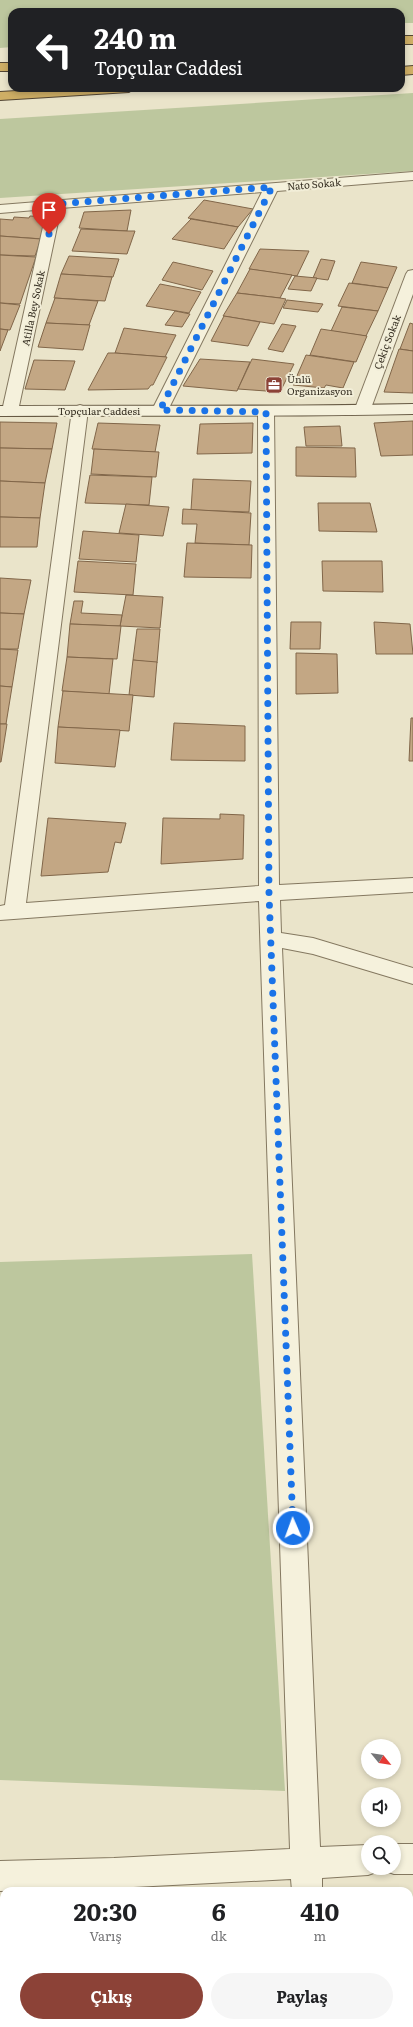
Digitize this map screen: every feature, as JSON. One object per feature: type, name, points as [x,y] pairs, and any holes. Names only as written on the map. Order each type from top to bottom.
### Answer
[{"type":"highway","points":[[0,96],[65,92]]},
{"type":"street","name":"Nato Sokak","points":[[0,209],[413,176]]},
{"type":"street","points":[[160,410],[272,187]]},
{"type":"street","name":"Atilla Bey Sokak","points":[[5,411],[56,204]]},
{"type":"street","name":"Çekiç Sokak","points":[[362,411],[413,274]]},
{"type":"street","name":"Topçular Caddesi","points":[[5,411],[160,410],[266,412],[413,409]]},
{"type":"street","points":[[80,410],[8,912],[195,897],[413,885]]},
{"type":"street","points":[[266,412],[269,894],[307,1887]]},
{"type":"street","points":[[271,939],[313,946],[413,976]]},
{"type":"street","points":[[401,1859],[413,1859]]},
{"type":"street","points":[[0,1876],[114,1873],[361,1860]]},
{"type":"green space","points":[[0,0],[413,0],[413,23],[405,23],[405,8],[8,8],[8,47],[0,48]]},
{"type":"green space","points":[[413,93],[413,171],[0,198],[0,119]]},
{"type":"green space","points":[[252,1254],[285,1791],[0,1780],[0,1262]]},
{"type":"building","points":[[204,200],[253,209],[238,227],[188,218]]},
{"type":"building","points":[[131,210],[127,231],[79,228],[84,212]]},
{"type":"building","points":[[30,216],[50,217],[43,239],[0,236],[0,219],[13,220],[14,217],[29,218]]},
{"type":"building","points":[[191,219],[238,227],[224,249],[172,239]]},
{"type":"building","points":[[81,229],[135,231],[127,254],[72,251]]},
{"type":"building","points":[[0,236],[41,239],[35,256],[0,255]]},
{"type":"building","points":[[260,249],[309,251],[297,276],[249,269]]},
{"type":"building","points":[[0,255],[36,257],[20,304],[0,303]]},
{"type":"building","points":[[69,256],[119,259],[113,277],[61,274]]},
{"type":"building","points":[[321,259],[335,261],[328,280],[313,278]]},
{"type":"building","points":[[173,262],[213,271],[202,290],[162,280]]},
{"type":"building","points":[[361,262],[397,267],[388,288],[352,283]]},
{"type":"building","points":[[250,269],[292,275],[280,298],[237,293]]},
{"type":"building","points":[[61,274],[112,277],[105,301],[54,298]]},
{"type":"building","points":[[295,276],[317,278],[311,291],[288,289]]},
{"type":"building","points":[[349,283],[388,288],[378,311],[338,306]]},
{"type":"building","points":[[160,284],[201,292],[189,313],[146,306]]},
{"type":"building","points":[[237,293],[286,299],[274,324],[223,316]]},
{"type":"building","points":[[55,298],[98,301],[89,325],[46,323]]},
{"type":"building","points":[[287,300],[323,304],[318,312],[283,308]]},
{"type":"building","points":[[0,303],[20,305],[10,330],[0,329]]},
{"type":"building","points":[[342,307],[378,311],[366,336],[331,331]]},
{"type":"building","points":[[175,311],[190,314],[182,327],[165,325]]},
{"type":"building","points":[[224,316],[260,322],[248,346],[211,341]]},
{"type":"building","points":[[46,323],[90,325],[83,350],[38,347]]},
{"type":"building","points":[[410,323],[413,324],[413,351],[400,349]]},
{"type":"building","points":[[282,324],[296,326],[283,352],[268,349]]},
{"type":"building","points":[[124,328],[176,335],[165,357],[115,353]]},
{"type":"building","points":[[0,329],[8,330],[0,351]]},
{"type":"building","points":[[321,329],[367,336],[356,362],[310,355]]},
{"type":"building","points":[[399,349],[413,351],[413,393],[384,392]]},
{"type":"building","points":[[108,353],[167,357],[153,385],[151,385],[148,389],[88,390]]},
{"type":"building","points":[[306,355],[354,362],[343,388],[326,385],[324,388],[293,385]]},
{"type":"building","points":[[200,359],[250,362],[237,391],[183,386]]},
{"type":"building","points":[[252,359],[294,364],[280,392],[238,389]]},
{"type":"building","points":[[34,360],[75,361],[65,390],[25,389]]},
{"type":"building","points":[[413,421],[413,455],[381,456],[374,423]]},
{"type":"building","points":[[0,422],[57,423],[52,449],[0,448]]},
{"type":"building","points":[[98,423],[160,425],[155,452],[92,449]]},
{"type":"building","points":[[253,423],[252,453],[197,454],[200,424]]},
{"type":"building","points":[[340,426],[342,446],[306,446],[304,427]]},
{"type":"building","points":[[296,447],[355,448],[356,477],[296,476]]},
{"type":"building","points":[[0,448],[52,449],[45,483],[0,481]]},
{"type":"building","points":[[94,449],[159,452],[156,477],[91,474]]},
{"type":"building","points":[[90,475],[152,477],[149,505],[85,503]]},
{"type":"building","points":[[193,479],[251,481],[249,512],[191,510]]},
{"type":"building","points":[[0,481],[45,483],[40,518],[0,517]]},
{"type":"building","points":[[318,503],[370,503],[377,532],[319,531]]},
{"type":"building","points":[[126,504],[169,507],[163,536],[119,533]]},
{"type":"building","points":[[183,509],[251,513],[249,545],[195,543],[197,524],[182,524]]},
{"type":"building","points":[[0,517],[40,518],[37,547],[0,547]]},
{"type":"building","points":[[83,531],[139,535],[136,562],[79,559]]},
{"type":"building","points":[[187,543],[252,545],[251,578],[184,577]]},
{"type":"building","points":[[78,561],[136,564],[133,595],[74,592]]},
{"type":"building","points":[[322,561],[382,561],[383,592],[323,591]]},
{"type":"building","points":[[0,578],[31,580],[24,614],[0,613]]},
{"type":"building","points":[[126,595],[163,597],[160,628],[120,626]]},
{"type":"building","points":[[74,601],[83,601],[81,613],[122,615],[120,626],[70,624]]},
{"type":"building","points":[[0,613],[24,614],[18,649],[0,649]]},
{"type":"building","points":[[291,622],[321,622],[320,649],[290,649]]},
{"type":"building","points":[[374,622],[410,624],[413,654],[376,654]]},
{"type":"building","points":[[70,624],[121,626],[117,659],[67,657]]},
{"type":"building","points":[[137,629],[160,629],[157,663],[133,660]]},
{"type":"building","points":[[0,649],[18,650],[12,687],[0,686]]},
{"type":"building","points":[[296,653],[337,654],[338,693],[296,694]]},
{"type":"building","points":[[67,657],[113,659],[109,694],[62,691]]},
{"type":"building","points":[[133,660],[157,662],[154,697],[129,695]]},
{"type":"building","points":[[0,686],[12,687],[6,724],[0,724]]},
{"type":"building","points":[[63,691],[133,695],[129,731],[58,727]]},
{"type":"building","points":[[411,718],[413,718],[413,761],[409,761]]},
{"type":"building","points":[[174,723],[245,726],[245,761],[171,760]]},
{"type":"building","points":[[0,724],[7,724],[1,762],[0,762]]},
{"type":"building","points":[[58,727],[120,730],[115,767],[55,763]]},
{"type":"building","points":[[220,814],[244,815],[243,859],[161,864],[163,818],[220,819]]},
{"type":"building","points":[[48,818],[126,823],[121,843],[115,842],[108,872],[41,876]]},
{"type":"place","name":"Ünlü Organizasyon","points":[[274,385]]},
{"type":"route","points":[[49,234],[56,204],[272,187],[160,410],[266,412],[269,894],[293,1528]]}]
